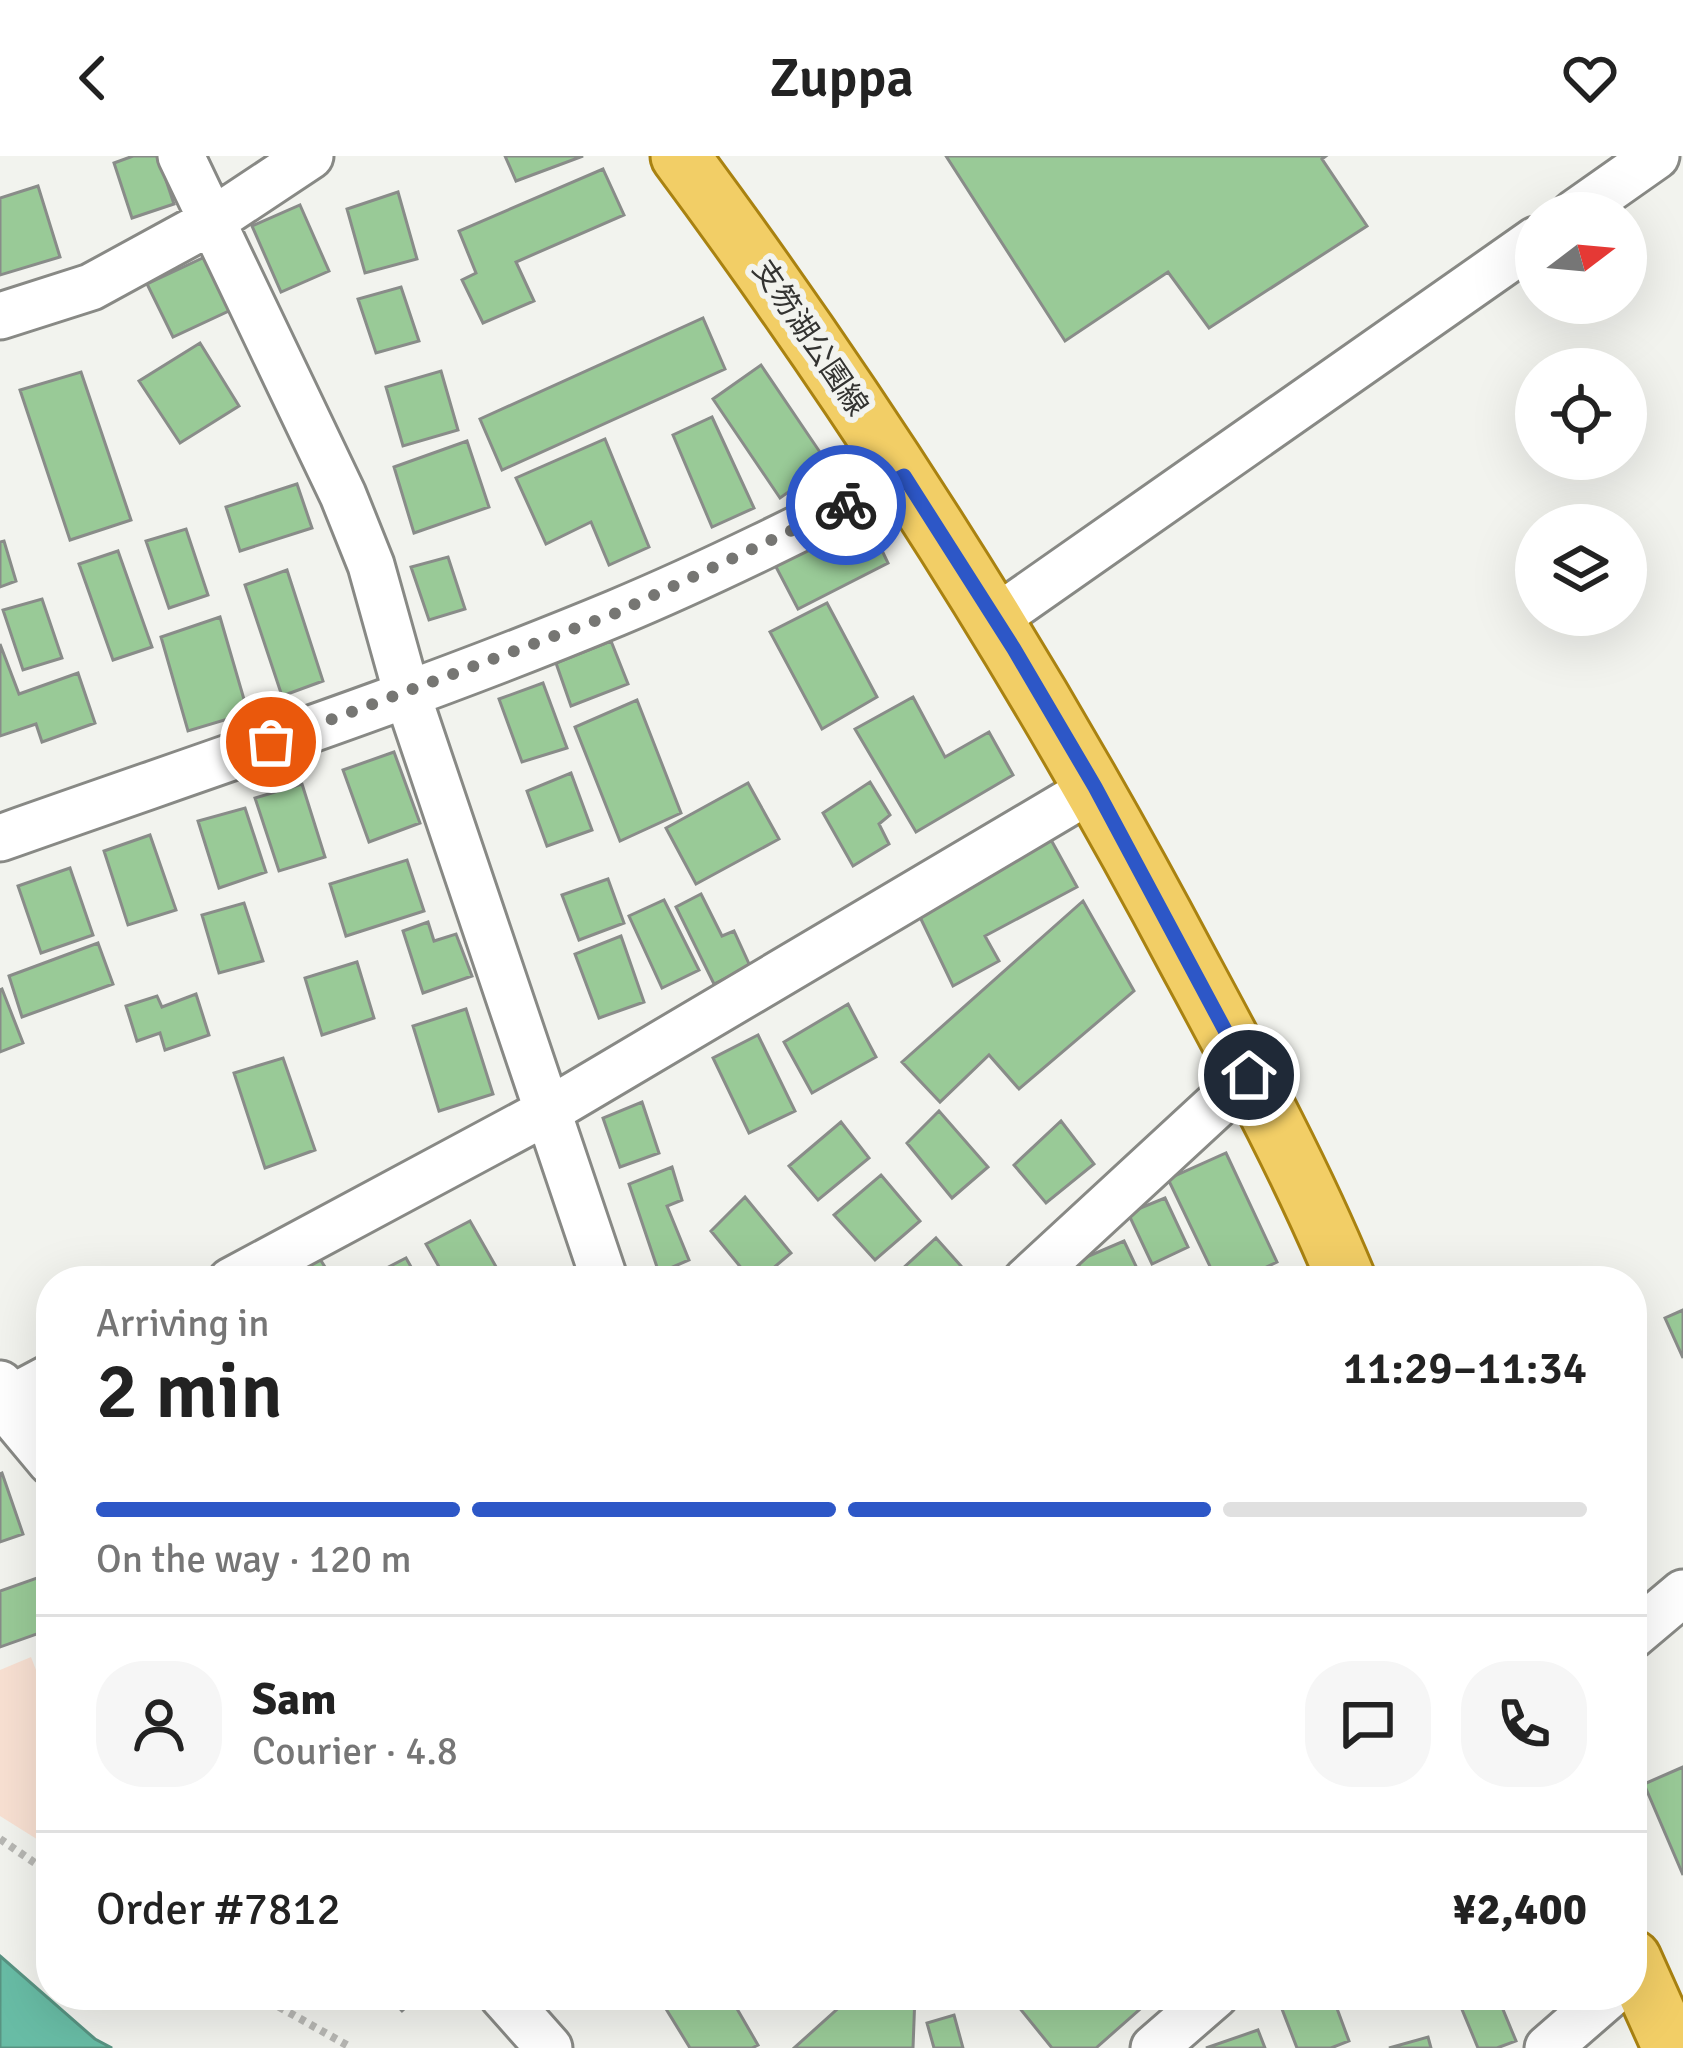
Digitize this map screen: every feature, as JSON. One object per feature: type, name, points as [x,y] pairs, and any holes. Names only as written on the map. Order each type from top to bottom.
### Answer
[{"type":"main road","name":"支笏湖公園線","points":[[680,156],[904,476],[1095,787],[1249,1075],[1340,1266]]},
{"type":"main road","points":[[1647,2007],[1672,2048]]},
{"type":"street","points":[[181,156],[371,565],[407,694],[600,1266]]},
{"type":"street","points":[[0,316],[91,287],[212,221],[310,156]]},
{"type":"street","points":[[1604,192],[1656,156]]},
{"type":"street","points":[[994,619],[1515,255]]},
{"type":"street","points":[[0,838],[407,694],[616,613],[776,541],[904,476]]},
{"type":"street","points":[[259,1266],[548,1112],[1095,787]]},
{"type":"street","points":[[1042,1266],[1249,1075]]},
{"type":"street","points":[[36,1382],[3,1393],[10,1413],[36,1444]]},
{"type":"street","points":[[1647,1623],[1683,1593]]},
{"type":"street","points":[[515,2010],[549,2048]]},
{"type":"street","points":[[1154,2048],[1198,2010]]},
{"type":"street","points":[[1548,2048],[1590,2010]]},
{"type":"path","points":[[0,1839],[36,1864]]},
{"type":"path","points":[[285,2010],[352,2048]]},
{"type":"shaded area","points":[[31,1657],[36,1670],[36,1839],[0,1816],[0,1670]]},
{"type":"shaded area","points":[[0,1956],[36,1987],[36,2010],[62,2010],[112,2048],[0,2048]]},
{"type":"building","points":[[133,156],[158,156],[174,204],[132,218],[114,163]]},
{"type":"building","points":[[505,156],[583,156],[516,181]]},
{"type":"building","points":[[946,156],[1326,156],[1322,159],[1367,226],[1209,328],[1168,272],[1065,341]]},
{"type":"building","points":[[603,169],[624,215],[516,262],[534,301],[483,323],[462,280],[476,273],[459,231]]},
{"type":"building","points":[[38,186],[60,257],[0,275],[0,198]]},
{"type":"building","points":[[398,192],[417,259],[365,273],[347,209]]},
{"type":"building","points":[[300,205],[329,271],[281,292],[252,226]]},
{"type":"building","points":[[207,256],[233,309],[173,337],[147,284]]},
{"type":"building","points":[[401,287],[419,341],[376,353],[358,299]]},
{"type":"building","points":[[703,318],[725,369],[502,470],[480,419]]},
{"type":"building","points":[[200,343],[239,406],[180,443],[139,381]]},
{"type":"building","points":[[761,365],[828,464],[780,498],[713,399]]},
{"type":"building","points":[[441,371],[458,430],[403,446],[386,387]]},
{"type":"building","points":[[81,372],[131,520],[70,540],[20,390]]},
{"type":"building","points":[[712,417],[754,508],[712,527],[673,435]]},
{"type":"building","points":[[605,439],[649,547],[609,565],[591,522],[546,544],[516,478]]},
{"type":"building","points":[[467,441],[489,507],[414,533],[394,467]]},
{"type":"building","points":[[297,484],[312,528],[240,551],[226,507]]},
{"type":"building","points":[[868,521],[888,563],[798,609],[775,565]]},
{"type":"building","points":[[186,529],[208,595],[169,608],[146,541]]},
{"type":"building","points":[[4,541],[16,581],[0,587],[0,542]]},
{"type":"building","points":[[118,551],[152,647],[113,660],[79,564]]},
{"type":"building","points":[[448,557],[465,609],[429,620],[411,567]]},
{"type":"building","points":[[287,570],[323,681],[282,696],[245,585]]},
{"type":"building","points":[[42,599],[62,658],[23,670],[3,610]]},
{"type":"building","points":[[827,603],[877,697],[822,729],[770,632]]},
{"type":"building","points":[[220,617],[248,713],[188,731],[161,637]]},
{"type":"building","points":[[611,641],[628,684],[571,706],[556,663]]},
{"type":"building","points":[[0,644],[19,694],[78,673],[95,723],[42,742],[36,724],[0,736]]},
{"type":"building","points":[[543,683],[567,748],[522,762],[499,699]]},
{"type":"building","points":[[913,697],[945,757],[989,732],[1013,775],[916,832],[855,729]]},
{"type":"building","points":[[637,700],[681,813],[620,841],[575,727]]},
{"type":"building","points":[[394,752],[420,823],[369,842],[343,770]]},
{"type":"building","points":[[571,773],[592,830],[547,846],[527,791]]},
{"type":"building","points":[[870,782],[890,815],[879,824],[889,844],[853,866],[823,813]]},
{"type":"building","points":[[748,783],[779,839],[696,884],[666,828]]},
{"type":"building","points":[[302,784],[325,857],[279,871],[255,798]]},
{"type":"building","points":[[245,808],[266,872],[219,888],[198,821]]},
{"type":"building","points":[[150,835],[176,910],[128,925],[104,851]]},
{"type":"building","points":[[1050,838],[1077,887],[985,936],[999,961],[953,986],[919,915]]},
{"type":"building","points":[[407,860],[424,911],[346,936],[330,884]]},
{"type":"building","points":[[70,868],[93,935],[41,953],[18,886]]},
{"type":"building","points":[[608,879],[624,923],[579,940],[562,895]]},
{"type":"building","points":[[701,894],[722,936],[734,931],[750,966],[714,984],[676,907]]},
{"type":"building","points":[[664,900],[699,970],[662,988],[629,916]]},
{"type":"building","points":[[1083,901],[1134,991],[1019,1089],[989,1055],[940,1102],[902,1062]]},
{"type":"building","points":[[244,903],[263,961],[219,973],[202,915]]},
{"type":"building","points":[[428,922],[434,941],[456,934],[472,976],[423,993],[403,931]]},
{"type":"building","points":[[621,936],[644,1002],[599,1018],[575,954]]},
{"type":"building","points":[[98,943],[113,984],[22,1017],[9,976]]},
{"type":"building","points":[[357,962],[374,1018],[322,1035],[305,978]]},
{"type":"building","points":[[0,990],[23,1043],[0,1052]]},
{"type":"building","points":[[196,994],[209,1035],[165,1050],[160,1033],[137,1041],[126,1006],[157,996],[162,1007]]},
{"type":"building","points":[[848,1004],[876,1057],[812,1093],[784,1042]]},
{"type":"building","points":[[466,1009],[493,1094],[439,1111],[413,1026]]},
{"type":"building","points":[[758,1035],[795,1111],[749,1133],[713,1058]]},
{"type":"building","points":[[283,1058],[315,1150],[265,1168],[234,1073]]},
{"type":"building","points":[[642,1102],[659,1153],[620,1167],[603,1118]]},
{"type":"building","points":[[939,1111],[988,1167],[952,1198],[907,1143]]},
{"type":"building","points":[[1061,1121],[1094,1164],[1046,1203],[1014,1165]]},
{"type":"building","points":[[841,1122],[869,1158],[818,1200],[789,1166]]},
{"type":"building","points":[[1226,1153],[1277,1262],[1210,1266],[1168,1179]]},
{"type":"building","points":[[672,1167],[682,1200],[667,1206],[689,1260],[657,1266],[629,1184]]},
{"type":"building","points":[[881,1175],[920,1221],[875,1260],[834,1215]]},
{"type":"building","points":[[745,1197],[791,1253],[776,1266],[740,1266],[711,1231]]},
{"type":"building","points":[[1165,1198],[1188,1247],[1152,1264],[1128,1213]]},
{"type":"building","points":[[470,1221],[496,1266],[438,1266],[426,1244]]},
{"type":"building","points":[[936,1238],[961,1266],[905,1266]]},
{"type":"building","points":[[1124,1241],[1136,1266],[1079,1266],[1077,1261]]},
{"type":"building","points":[[318,1256],[324,1266],[297,1266]]},
{"type":"building","points":[[1683,1310],[1683,1358],[1665,1318]]},
{"type":"building","points":[[0,1474],[23,1534],[0,1542]]},
{"type":"building","points":[[36,1578],[36,1634],[0,1647],[0,1591]]},
{"type":"building","points":[[1683,1767],[1683,1875],[1647,1791],[1647,1783]]},
{"type":"building","points":[[667,2010],[738,2010],[758,2045],[752,2048],[690,2048]]},
{"type":"building","points":[[836,2010],[914,2010],[913,2048],[794,2048]]},
{"type":"building","points":[[1021,2010],[1139,2010],[1096,2048],[1052,2048]]},
{"type":"building","points":[[1282,2010],[1338,2010],[1349,2041],[1331,2048],[1297,2048]]},
{"type":"building","points":[[1462,2010],[1503,2010],[1516,2041],[1478,2048]]},
{"type":"building","points":[[954,2015],[963,2048],[934,2048],[927,2023]]},
{"type":"building","points":[[1258,2030],[1265,2048],[1206,2048]]},
{"type":"building","points":[[1428,2037],[1431,2048],[1389,2048]]},
{"type":"way so far","points":[[271,742],[616,613],[846,505]]},
{"type":"route","points":[[846,505],[904,476],[1095,787],[1249,1075]]}]
